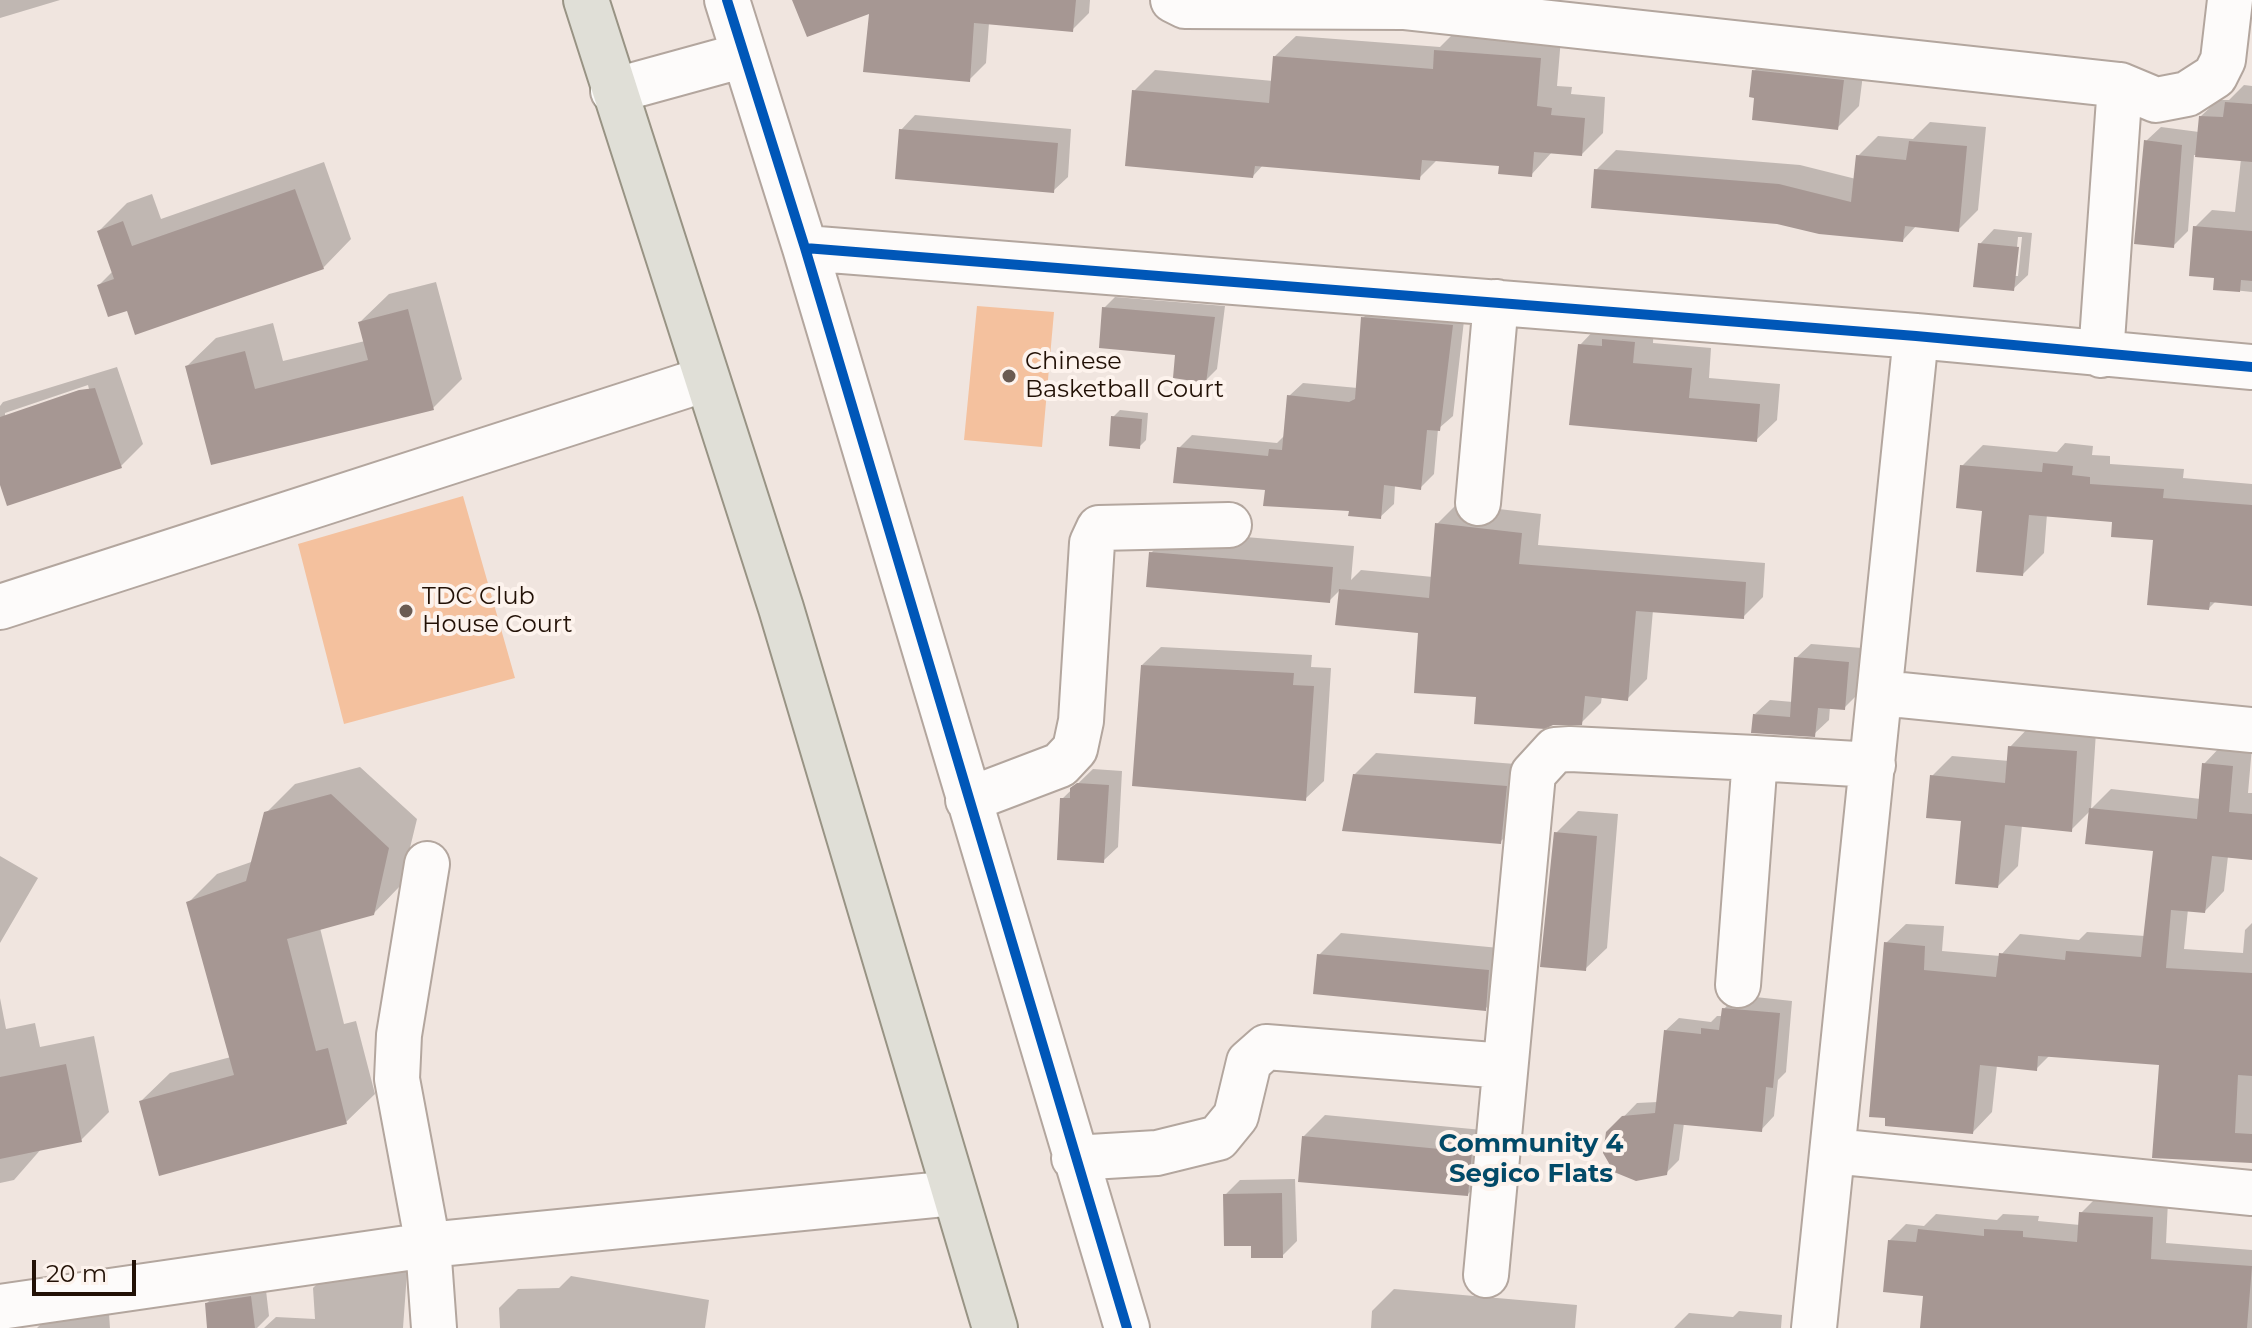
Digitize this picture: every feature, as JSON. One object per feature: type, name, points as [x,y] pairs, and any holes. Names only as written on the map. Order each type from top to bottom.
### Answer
[{"type":"main road","points":[[586,0],[781,608],[995,1328]]},
{"type":"street","points":[[727,0],[805,248],[1127,1328]]},
{"type":"street","points":[[1173,0],[1185,6],[1403,7],[2120,85],[2156,100],[2172,99],[2201,87],[2215,76],[2223,60],[2230,0]]},
{"type":"street","points":[[613,91],[744,55]]},
{"type":"street","points":[[2101,355],[2120,85]]},
{"type":"street","points":[[805,248],[1916,336],[2252,367]]},
{"type":"street","points":[[1478,503],[1496,302]]},
{"type":"street","points":[[1814,1328],[1916,336]]},
{"type":"street","points":[[0,607],[706,379]]},
{"type":"street","points":[[968,800],[1060,765],[1075,749],[1081,721],[1092,543],[1099,528],[1229,525]]},
{"type":"street","points":[[1881,693],[2252,730]]},
{"type":"street","points":[[1486,1275],[1533,774],[1541,761],[1555,750],[1570,749],[1873,765]]},
{"type":"street","points":[[1738,985],[1755,758]]},
{"type":"street","points":[[427,864],[399,1035],[397,1079],[428,1245],[434,1328]]},
{"type":"street","points":[[1074,1158],[1157,1153],[1218,1138],[1236,1116],[1249,1062],[1266,1047],[1505,1066]]},
{"type":"street","points":[[1833,1151],[2252,1193]]},
{"type":"street","points":[[0,1307],[428,1245],[954,1193]]},
{"type":"shaded area","name":"Chinese Basketball Court","points":[[977,306],[1054,312],[1042,447],[964,440]]},
{"type":"shaded area","name":"TDC Club House Court","points":[[463,496],[515,678],[344,724],[298,544]]},
{"type":"building","points":[[792,0],[1076,0],[1073,32],[974,23],[970,82],[863,72],[869,14],[807,37]]},
{"type":"building","points":[[1434,50],[1541,58],[1537,106],[1552,108],[1551,115],[1585,118],[1582,156],[1534,152],[1532,177],[1498,174],[1499,166],[1422,160],[1420,180],[1255,166],[1253,178],[1125,166],[1132,90],[1269,103],[1273,56],[1433,69]]},
{"type":"building","points":[[1752,70],[1844,80],[1838,130],[1752,120],[1754,98],[1749,97]]},
{"type":"building","points":[[2225,102],[2252,104],[2252,162],[2195,157],[2199,116],[2223,117]]},
{"type":"building","points":[[899,129],[1058,143],[1054,193],[895,179]]},
{"type":"building","points":[[2144,140],[2182,145],[2174,248],[2134,244]]},
{"type":"building","points":[[1909,141],[1967,146],[1959,232],[1905,226],[1903,242],[1819,234],[1777,224],[1591,208],[1594,169],[1779,184],[1851,202],[1856,155],[1906,160]]},
{"type":"building","points":[[295,189],[324,269],[135,335],[127,311],[108,317],[97,285],[114,279],[97,231],[123,221],[132,246]]},
{"type":"building","points":[[2193,226],[2252,231],[2252,281],[2241,280],[2240,292],[2213,290],[2214,278],[2189,276]]},
{"type":"building","points":[[1978,243],[2019,247],[2014,291],[1973,287]]},
{"type":"building","points":[[1102,307],[1215,317],[1206,383],[1173,378],[1175,355],[1099,348]]},
{"type":"building","points":[[408,309],[434,410],[211,465],[185,366],[245,351],[255,389],[368,360],[358,322]]},
{"type":"building","points":[[1361,317],[1453,325],[1440,431],[1427,430],[1421,490],[1384,485],[1381,519],[1348,516],[1349,511],[1263,506],[1265,490],[1173,483],[1177,447],[1268,456],[1269,449],[1282,450],[1287,395],[1349,402],[1355,399]]},
{"type":"building","points":[[1602,339],[1635,342],[1633,363],[1692,368],[1689,398],[1760,404],[1757,442],[1569,425],[1578,344],[1602,346]]},
{"type":"building","points":[[95,388],[122,468],[7,506],[0,485],[0,417],[79,390]]},
{"type":"building","points":[[1111,416],[1142,419],[1140,449],[1109,446]]},
{"type":"building","points":[[2043,463],[2073,466],[2072,475],[2090,477],[2090,484],[2164,489],[2163,498],[2252,505],[2252,606],[2210,602],[2209,610],[2147,605],[2153,540],[2111,537],[2112,522],[2029,515],[2023,576],[1976,572],[1982,511],[1956,508],[1960,465],[2042,472]]},
{"type":"building","points":[[1435,523],[1522,533],[1519,564],[1746,582],[1744,619],[1636,611],[1628,701],[1585,696],[1582,725],[1553,725],[1545,729],[1474,724],[1476,697],[1414,693],[1418,633],[1335,625],[1339,589],[1429,598]]},
{"type":"building","points":[[1149,552],[1333,567],[1330,603],[1146,587]]},
{"type":"building","points":[[1794,657],[1849,662],[1845,710],[1818,708],[1815,737],[1751,733],[1753,714],[1790,717]]},
{"type":"building","points":[[1141,665],[1294,673],[1293,685],[1314,686],[1306,801],[1132,786]]},
{"type":"building","points":[[2008,746],[2077,751],[2072,832],[2005,825],[1998,888],[1955,884],[1961,821],[1926,818],[1930,775],[2005,783]]},
{"type":"building","points":[[2202,763],[2233,766],[2229,812],[2252,814],[2252,860],[2212,856],[2205,913],[2171,910],[2166,968],[2252,973],[2252,1076],[2238,1075],[2235,1133],[2252,1134],[2252,1163],[2152,1158],[2159,1065],[2038,1056],[2037,1071],[1980,1065],[1973,1134],[1885,1126],[1885,1118],[1869,1117],[1884,942],[1925,946],[1924,970],[1996,977],[1999,953],[2065,960],[2066,951],[2141,957],[2153,851],[2085,844],[2089,808],[2197,819]]},
{"type":"building","points":[[1353,774],[1507,786],[1501,844],[1342,831]]},
{"type":"building","points":[[1077,783],[1109,785],[1104,863],[1057,860],[1060,798],[1070,798],[1070,788]]},
{"type":"building","points":[[331,794],[389,848],[374,915],[287,939],[316,1051],[328,1048],[347,1124],[159,1176],[139,1101],[234,1075],[186,902],[246,881],[264,812]]},
{"type":"building","points":[[1554,832],[1597,836],[1586,971],[1540,967]]},
{"type":"building","points":[[1317,954],[1489,970],[1486,1011],[1313,994]]},
{"type":"building","points":[[1722,1008],[1780,1013],[1773,1088],[1766,1087],[1762,1132],[1674,1124],[1667,1175],[1636,1181],[1614,1172],[1603,1153],[1606,1132],[1622,1116],[1655,1113],[1664,1030],[1701,1034],[1701,1028],[1719,1030]]},
{"type":"building","points":[[66,1064],[82,1142],[0,1159],[0,1077]]},
{"type":"building","points":[[1302,1136],[1472,1152],[1468,1196],[1298,1182]]},
{"type":"building","points":[[1282,1193],[1283,1258],[1251,1258],[1251,1246],[1224,1246],[1223,1194]]},
{"type":"building","points":[[2079,1212],[2153,1217],[2151,1259],[2252,1266],[2247,1328],[1920,1328],[1923,1296],[1883,1292],[1888,1240],[1916,1242],[1918,1229],[1984,1236],[1984,1229],[2023,1231],[2023,1237],[2077,1242]]},
{"type":"building","points":[[251,1296],[255,1328],[207,1328],[205,1303]]},
{"type":"cycle path","points":[[727,0],[805,248],[1127,1328]]},
{"type":"cycle path","points":[[805,248],[1916,336],[2252,367]]},
{"type":"place","name":"Chinese Basketball Court","points":[[1009,376]]},
{"type":"place","name":"TDC Club House Court","points":[[406,611]]},
{"type":"district","name":"Community 4 Segico Flats","points":[[1531,1159]]}]
